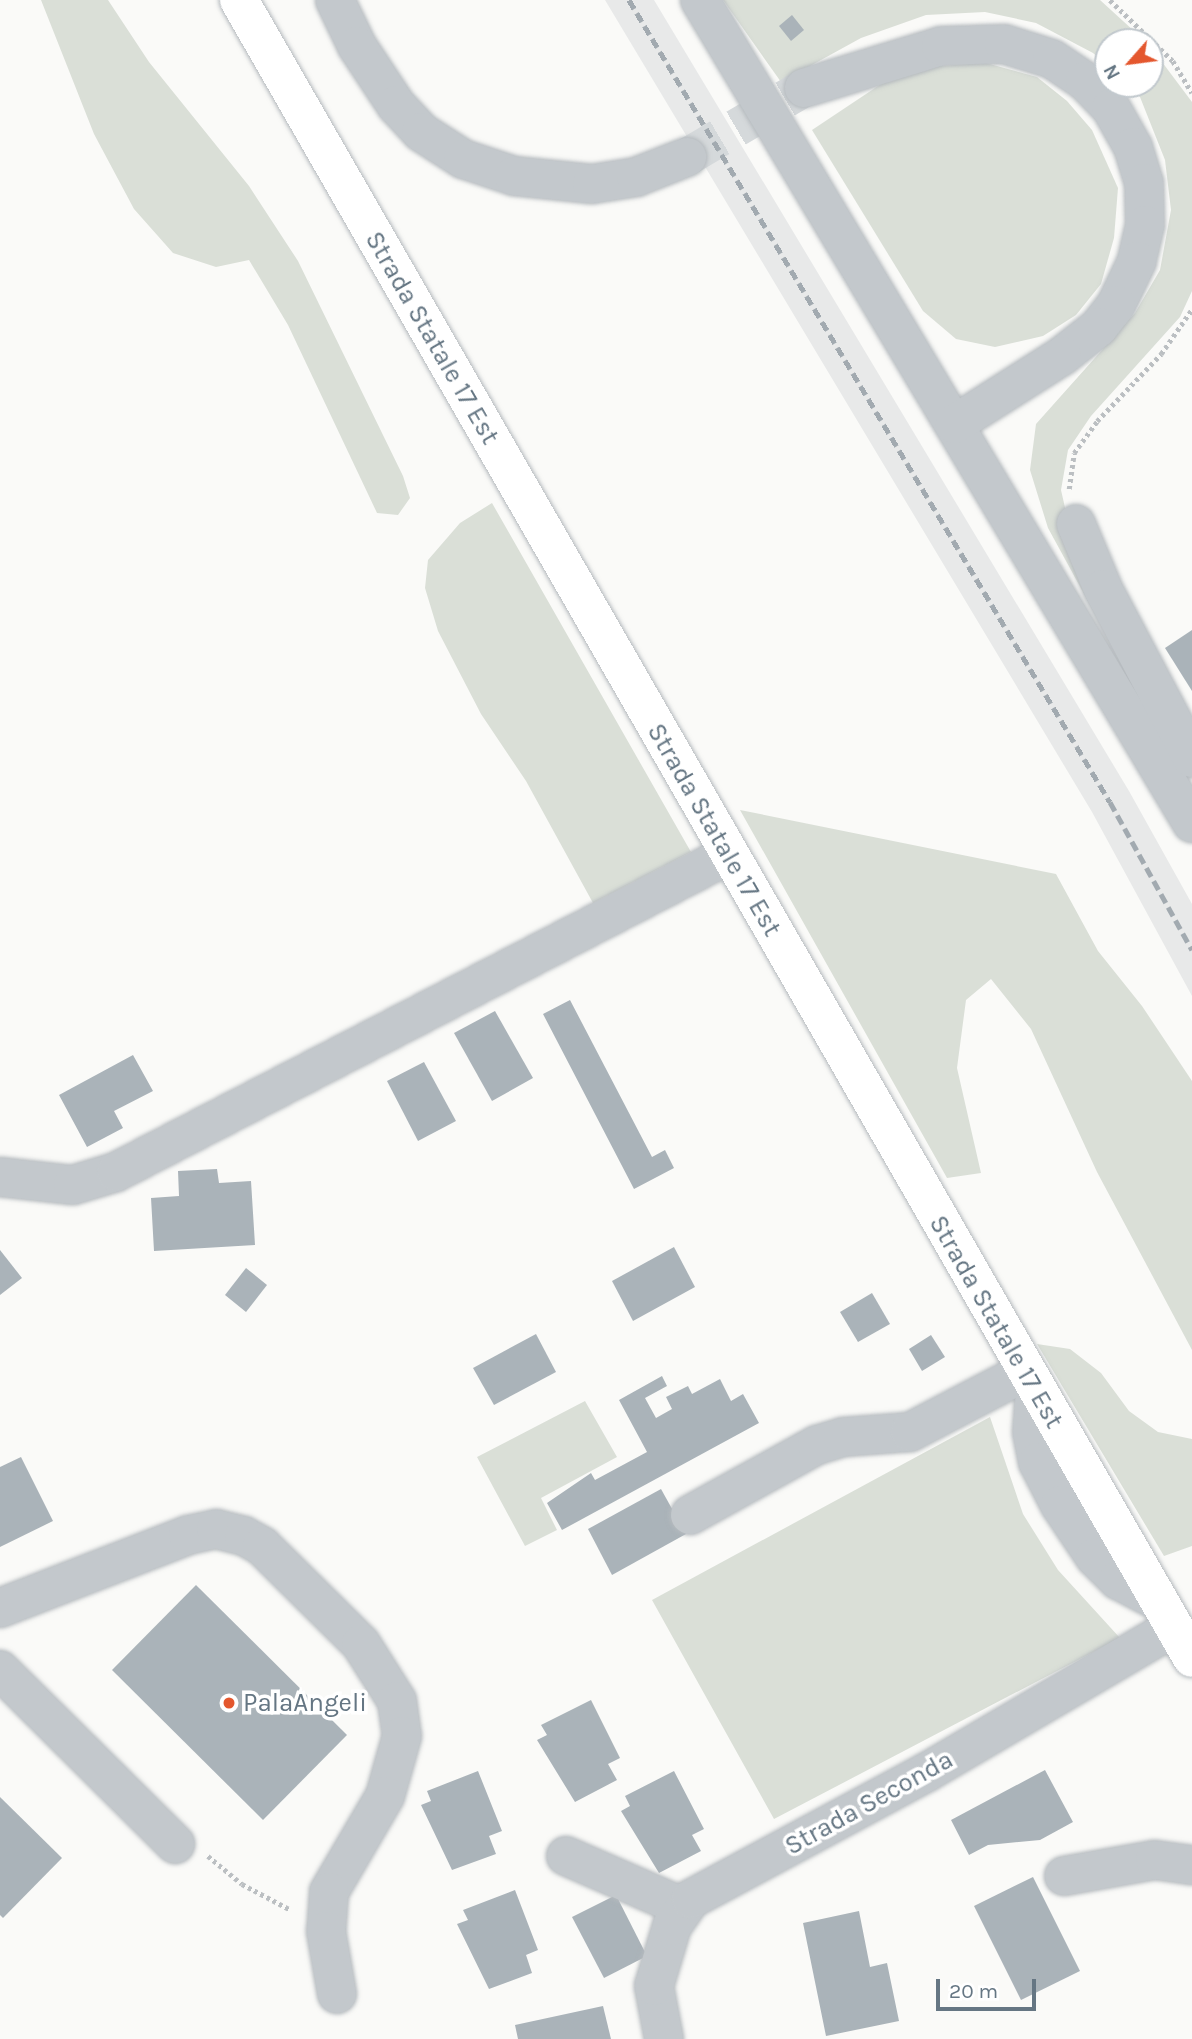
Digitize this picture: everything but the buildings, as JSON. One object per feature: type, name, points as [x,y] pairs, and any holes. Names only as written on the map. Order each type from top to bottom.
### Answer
[{"type":"main road","name":"Strada Statale 17 Est","points":[[239,0],[1030,1381],[1175,1629]]},
{"type":"street","points":[[335,0],[362,54],[396,105],[421,132],[463,159],[514,176],[593,184],[636,177],[687,157]]},
{"type":"street","points":[[700,0],[1192,823]]},
{"type":"street","points":[[804,88],[941,46],[1004,44],[1052,60],[1085,81],[1111,108],[1133,147],[1143,183],[1145,225],[1138,261],[1116,305],[1099,327],[1062,356],[955,424]]},
{"type":"street","points":[[1076,524],[1103,589],[1192,758]]},
{"type":"street","points":[[0,1177],[73,1185],[116,1172],[728,855]]},
{"type":"street","points":[[690,1516],[817,1445],[918,1430],[1030,1381]]},
{"type":"street","points":[[0,1608],[206,1530],[244,1536],[271,1553],[368,1653],[392,1690],[402,1718],[401,1747],[389,1785],[335,1876],[326,1917],[337,1994]]},
{"type":"street","name":"Strada Seconda","points":[[683,1907],[927,1772],[1175,1629]]},
{"type":"street","points":[[0,1670],[173,1841]]},
{"type":"street","points":[[566,1856],[683,1907],[672,1927],[654,1986],[664,2039]]},
{"type":"street","points":[[1064,1876],[1155,1860],[1192,1865]]},
{"type":"path","points":[[1110,0],[1173,61],[1192,93]]},
{"type":"path","points":[[1076,524],[1069,490],[1074,453],[1097,421],[1161,354],[1192,309]]},
{"type":"path","points":[[173,1841],[187,1839],[265,1899],[326,1917]]},
{"type":"shaded area","points":[[41,0],[108,0],[149,62],[249,186],[298,261],[403,476],[410,498],[398,515],[377,513],[288,325],[249,260],[216,267],[173,253],[134,209],[94,134]]},
{"type":"shaded area","points":[[605,0],[654,0],[1129,791],[1192,904],[1192,996],[1092,812]]},
{"type":"shaded area","points":[[723,0],[1100,0],[1131,28],[1094,28],[1094,54],[1036,23],[985,12],[926,15],[861,38],[781,82]]},
{"type":"shaded area","points":[[986,63],[1037,77],[1067,101],[1092,130],[1118,188],[1114,238],[1101,284],[1076,315],[1043,336],[995,347],[956,339],[923,311],[812,130],[881,84],[938,66]]},
{"type":"shaded area","points":[[1164,65],[1192,102],[1192,291],[1180,317],[1091,416],[1068,450],[1061,490],[1069,525],[1136,689],[1048,528],[1030,470],[1036,424],[1135,313],[1160,270],[1171,210],[1165,160],[1140,98],[1164,98]]},
{"type":"shaded area","points":[[492,503],[691,852],[593,903],[526,781],[481,714],[438,631],[425,588],[428,560],[460,523]]},
{"type":"shaded area","points":[[740,810],[1056,874],[1098,951],[1142,1006],[1192,1081],[1192,1350],[1097,1172],[1031,1029],[991,979],[966,1000],[957,1068],[981,1173],[947,1178]]},
{"type":"shaded area","points":[[1037,1344],[1070,1349],[1101,1373],[1129,1411],[1158,1432],[1192,1439],[1192,1546],[1164,1556]]},
{"type":"shaded area","points":[[585,1401],[617,1457],[541,1498],[557,1530],[525,1546],[477,1457]]},
{"type":"shaded area","points":[[990,1417],[1023,1514],[1058,1570],[1120,1638],[774,1819],[652,1600]]},
{"type":"tunnel","points":[[687,157],[804,88]]},
{"type":"railway","points":[[629,0],[1110,802],[1192,950]]},
{"type":"place","name":"PalaAngeli","points":[[229,1703]]}]
